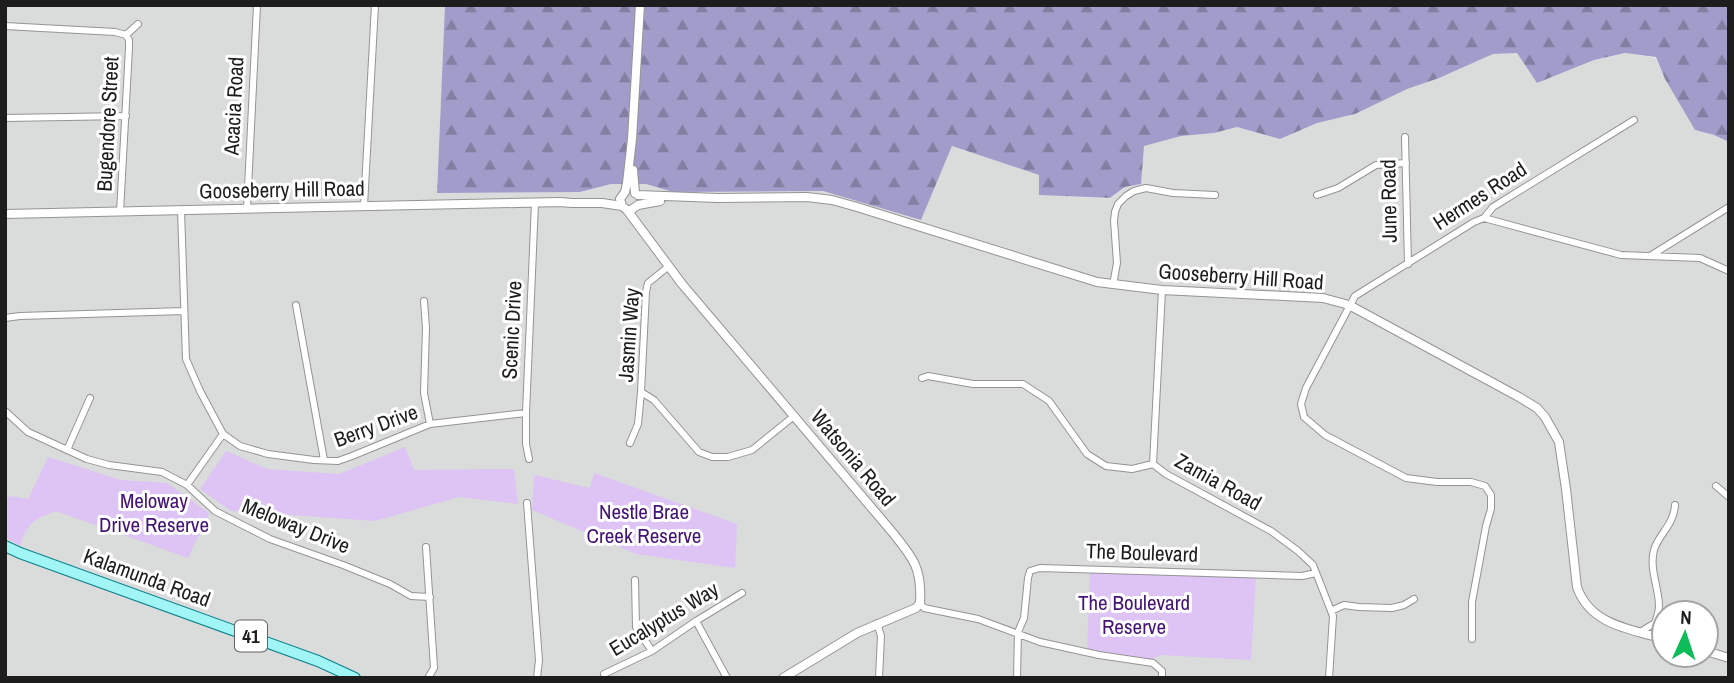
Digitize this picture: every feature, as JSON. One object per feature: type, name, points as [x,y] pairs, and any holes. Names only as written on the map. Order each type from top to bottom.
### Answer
[{"type":"main road","name":"Kalamunda Road","points":[[5,545],[20,553],[318,661],[355,678]]},
{"type":"street","name":"Acacia Road","points":[[247,208],[257,5]]},
{"type":"street","points":[[364,206],[375,5]]},
{"type":"street","points":[[637,200],[635,208],[624,201],[632,139],[640,5]]},
{"type":"street","points":[[126,35],[138,24]]},
{"type":"street","name":"Bugendore Street","points":[[5,26],[115,32],[126,35],[129,48],[120,212]]},
{"type":"street","points":[[5,118],[126,116]]},
{"type":"street","name":"Hermes Road","points":[[1349,305],[1359,293],[1484,218],[1493,207],[1634,120]]},
{"type":"street","name":"June Road","points":[[1405,137],[1408,264]]},
{"type":"street","points":[[632,139],[632,178],[637,200],[638,224]]},
{"type":"street","points":[[1317,195],[1338,188],[1376,165],[1406,163]]},
{"type":"street","points":[[1113,285],[1117,263],[1115,212],[1126,195],[1146,188],[1215,195]]},
{"type":"street","name":"Gooseberry Hill Road","points":[[5,214],[602,202],[624,201],[630,191],[637,200],[652,202],[807,197],[841,202],[1084,279],[1113,285],[1323,298],[1349,305],[1537,408],[1552,428],[1561,452],[1580,595],[1587,607],[1599,617],[1650,635]]},
{"type":"street","name":"Watsonia Road","points":[[624,201],[682,284],[908,552],[916,565],[921,583],[920,603]]},
{"type":"street","name":"Scenic Drive","points":[[529,458],[526,413],[535,203]]},
{"type":"street","points":[[1649,257],[1729,207]]},
{"type":"street","points":[[181,210],[186,359],[223,434],[187,485]]},
{"type":"street","points":[[1484,218],[1621,255],[1700,258],[1729,271]]},
{"type":"street","name":"Jasmin Way","points":[[669,266],[648,283],[641,392],[654,400],[699,452],[712,457],[728,457],[752,450],[794,416]]},
{"type":"street","name":"Zamia Road","points":[[1162,290],[1153,464],[1166,474],[1271,531],[1312,565],[1333,616],[1329,678]]},
{"type":"street","points":[[424,301],[424,393],[430,424]]},
{"type":"street","points":[[296,305],[324,460]]},
{"type":"street","points":[[1349,305],[1306,388],[1301,404],[1304,417],[1325,435],[1406,478],[1471,482],[1485,486],[1491,495],[1491,509],[1472,602],[1472,639]]},
{"type":"street","points":[[5,318],[184,312]]},
{"type":"street","points":[[922,378],[928,376],[973,384],[1023,384],[1049,401],[1087,454],[1106,466],[1132,469],[1153,464]]},
{"type":"street","points":[[629,443],[638,424],[641,392]]},
{"type":"street","points":[[67,450],[90,397]]},
{"type":"street","name":"Meloway Drive","points":[[5,411],[28,432],[86,459],[168,474],[187,485],[215,511],[270,539],[343,565],[390,584],[411,596],[430,597]]},
{"type":"street","name":"Berry Drive","points":[[223,434],[240,446],[268,454],[338,461],[430,424],[526,413]]},
{"type":"street","points":[[1716,486],[1729,497]]},
{"type":"street","points":[[527,503],[539,660],[537,678]]},
{"type":"street","points":[[1640,632],[1655,623],[1659,609],[1653,568],[1654,549],[1666,531],[1675,512],[1675,505]]},
{"type":"street","points":[[426,547],[434,668],[428,678]]},
{"type":"street","name":"The Boulevard","points":[[1018,632],[1024,618],[1030,571],[1040,568],[1303,576],[1316,573]]},
{"type":"street","points":[[635,580],[636,627],[652,651]]},
{"type":"street","name":"Eucalyptus Way","points":[[604,674],[652,651],[742,593]]},
{"type":"street","points":[[1331,611],[1344,605],[1392,608],[1414,599]]},
{"type":"street","points":[[783,678],[836,645],[877,623],[908,612],[920,603],[924,608],[933,611],[978,619],[1040,642],[1153,663],[1161,671],[1162,678]]},
{"type":"street","points":[[696,621],[727,678]]},
{"type":"street","points":[[877,623],[881,636],[879,678]]},
{"type":"street","points":[[1017,678],[1018,632]]},
{"type":"shaded area","points":[[5,5],[445,5],[437,193],[580,192],[611,184],[646,184],[673,192],[823,191],[921,220],[952,146],[1039,175],[1039,195],[1110,199],[1125,188],[1141,183],[1143,146],[1181,136],[1214,133],[1237,127],[1280,139],[1317,123],[1355,114],[1407,88],[1439,78],[1493,54],[1517,53],[1537,83],[1594,60],[1625,53],[1656,58],[1695,130],[1729,142],[1729,678],[5,678]]},
{"type":"green space","points":[[445,5],[1729,5],[1729,142],[1695,130],[1665,79],[1656,57],[1625,53],[1594,60],[1537,83],[1517,53],[1493,54],[1407,89],[1355,114],[1317,123],[1280,139],[1237,127],[1214,133],[1181,136],[1144,146],[1141,184],[1125,187],[1110,198],[1039,195],[1039,175],[952,146],[921,220],[823,191],[673,192],[646,184],[611,184],[580,192],[437,193]]},
{"type":"green space","points":[[405,447],[414,470],[514,469],[518,504],[459,497],[375,521],[231,511],[200,489],[226,451],[267,469],[339,474]]},
{"type":"green space","name":"Meloway Drive Reserve","points":[[48,457],[121,480],[167,483],[209,513],[188,558],[56,511],[32,523],[20,546],[5,537],[5,502],[9,496],[28,499]]},
{"type":"green space","name":"Nestle Brae Creek Reserve","points":[[594,473],[737,524],[735,568],[636,554],[532,510],[534,475],[590,488]]},
{"type":"green space","name":"The Boulevard Reserve","points":[[1090,569],[1256,575],[1251,660],[1161,655],[1145,662],[1087,652]]}]
